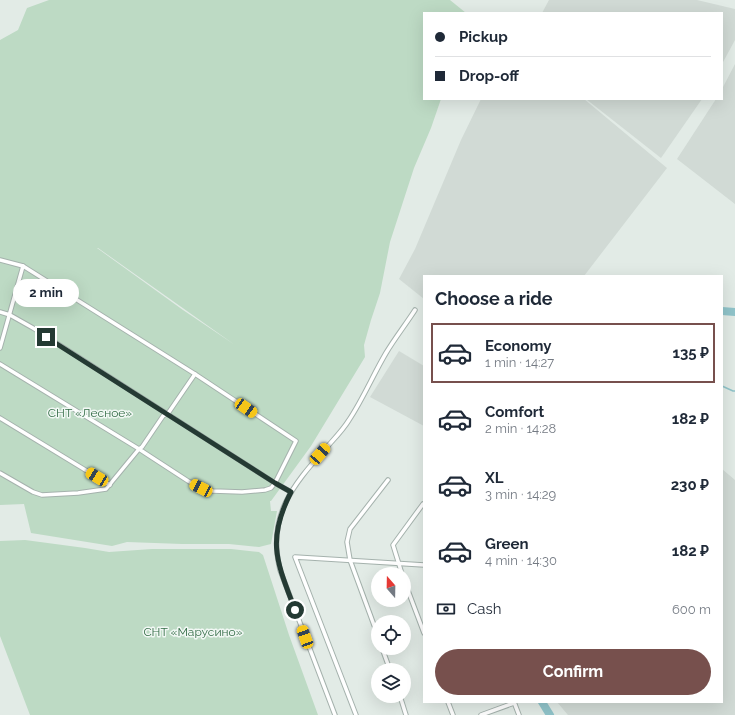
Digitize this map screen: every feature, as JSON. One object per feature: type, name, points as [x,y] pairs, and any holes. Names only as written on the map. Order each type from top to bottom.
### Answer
[{"type":"street","points":[[0,260],[24,266],[195,374],[296,441],[275,483],[270,488],[265,490],[242,492],[201,488],[188,482],[139,449],[0,364]]},
{"type":"street","points":[[0,348],[24,266]]},
{"type":"street","points":[[335,715],[285,582],[277,554],[277,532],[282,513],[291,492],[304,472],[349,421],[387,353],[415,310]]},
{"type":"street","points":[[0,312],[10,315],[291,492]]},
{"type":"street","points":[[0,473],[33,492],[42,495],[78,493],[106,489],[142,447],[166,413],[169,412],[195,374]]},
{"type":"street","points":[[0,418],[110,485]]},
{"type":"street","points":[[371,617],[350,560],[347,542],[350,529],[388,480]]},
{"type":"street","points":[[399,567],[393,545],[423,504]]},
{"type":"street","points":[[356,715],[295,557],[423,565]]},
{"type":"street","points":[[411,598],[423,629]]},
{"type":"street","points":[[402,703],[406,715]]},
{"type":"street","points":[[448,703],[453,715]]},
{"type":"street","points":[[481,715],[511,703]]},
{"type":"street","points":[[514,703],[519,715]]},
{"type":"shaded area","points":[[549,0],[697,0],[735,9],[735,40],[723,62],[723,12],[543,12]]},
{"type":"shaded area","points":[[735,64],[735,204],[677,159],[715,100],[723,100],[723,87]]},
{"type":"shaded area","points":[[481,100],[585,100],[667,168],[585,275],[423,275],[423,298],[399,279],[415,249],[461,140]]},
{"type":"shaded area","points":[[587,100],[701,100],[661,158]]},
{"type":"shaded area","points":[[399,351],[423,365],[423,425],[370,397]]},
{"type":"shaded area","points":[[723,470],[735,480],[735,715],[568,715],[558,703],[723,703]]},
{"type":"green space","name":"СНТ «Лесное»","points":[[49,0],[450,0],[465,12],[423,12],[423,100],[441,100],[431,128],[414,168],[390,242],[380,293],[364,345],[365,357],[311,446],[270,501],[271,511],[277,511],[271,544],[259,547],[229,544],[127,542],[112,546],[31,533],[24,504],[0,505],[0,40],[18,30],[27,8]],"holes":[[[97,248],[98,248],[235,345],[183,310]]]},
{"type":"green space","name":"СНТ «Марусино»","points":[[25,540],[109,552],[152,549],[231,549],[259,552],[263,555],[289,635],[318,715],[30,715],[0,636],[0,541]]},
{"type":"waterway","points":[[723,311],[735,312]]},
{"type":"waterway","points":[[723,386],[735,391]]},
{"type":"waterway","points":[[543,703],[550,715]]},
{"type":"route","points":[[46,337],[291,492],[282,513],[277,532],[276,547],[280,570],[295,610]]}]
